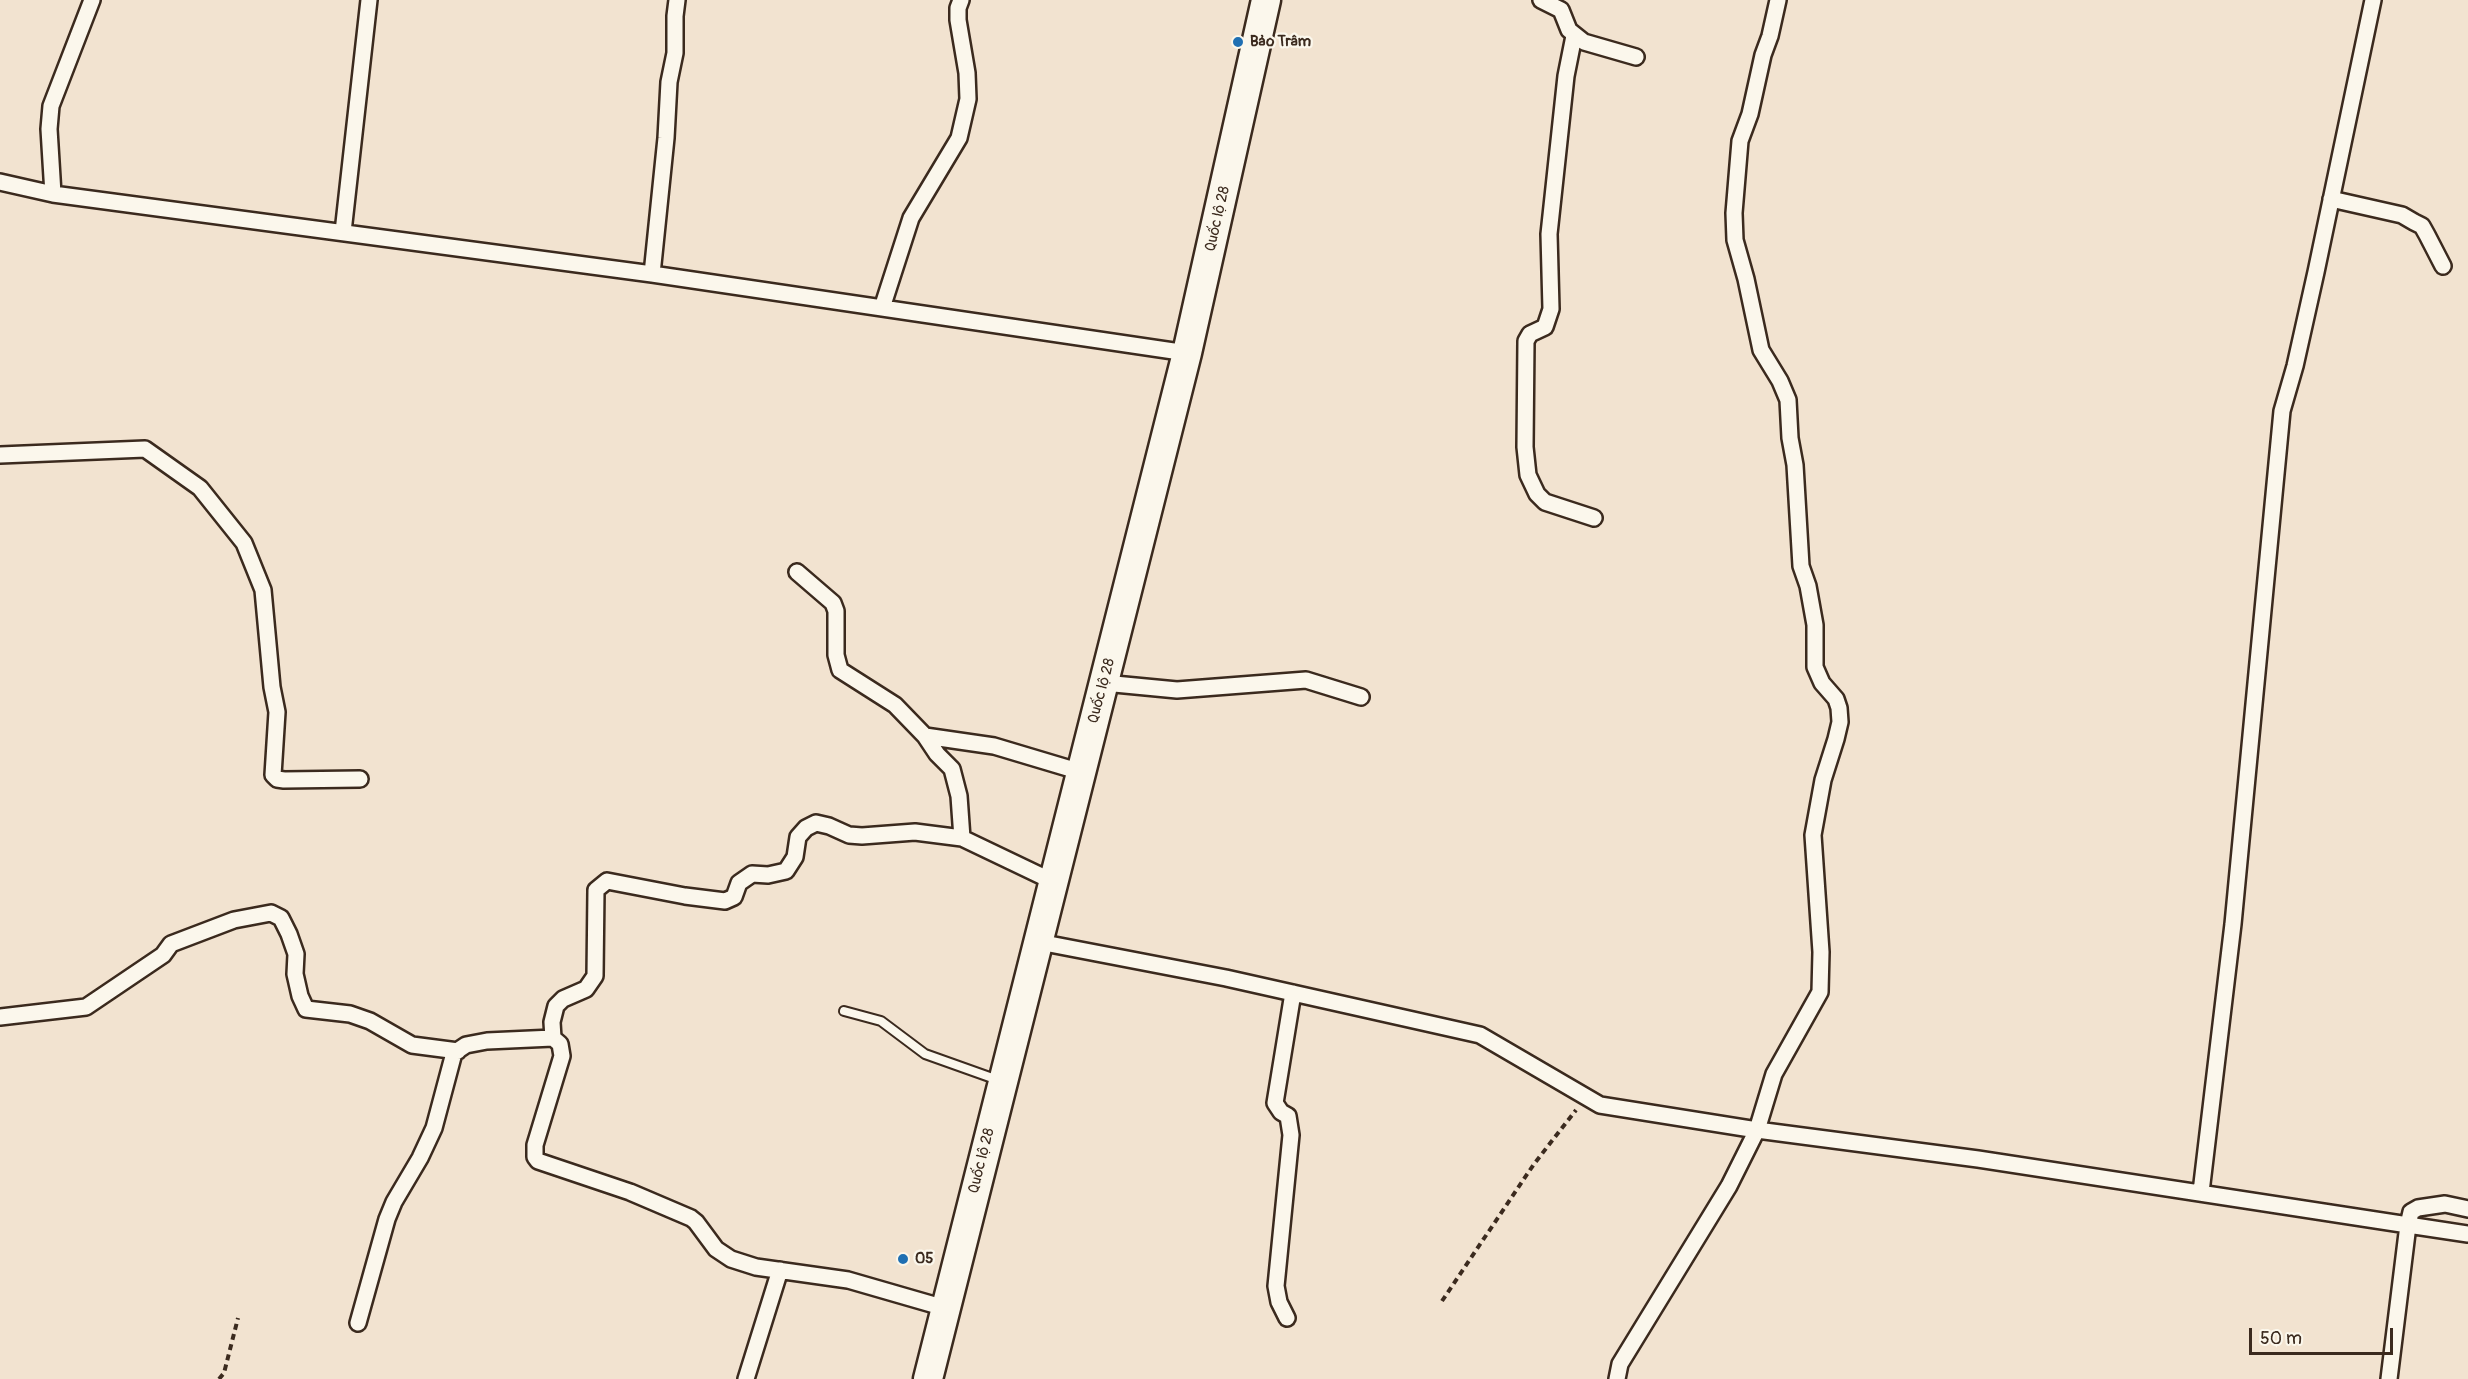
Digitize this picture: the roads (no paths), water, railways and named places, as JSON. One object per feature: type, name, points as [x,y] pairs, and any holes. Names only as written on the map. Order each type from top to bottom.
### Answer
[{"type":"highway","name":"Quốc lộ 28","points":[[928,1379],[1187,353],[1266,0]]},
{"type":"street","points":[[53,194],[49,129],[51,106],[92,0]]},
{"type":"street","points":[[343,232],[344,203],[369,0]]},
{"type":"street","points":[[652,274],[666,138],[669,82],[675,52],[677,0]]},
{"type":"street","points":[[882,308],[911,218],[959,138],[968,99],[967,73],[958,20],[961,0]]},
{"type":"street","points":[[1541,0],[1561,10],[1574,36],[1584,42],[1636,57]]},
{"type":"street","points":[[1617,1379],[1620,1364],[1729,1186],[1758,1130],[1774,1074],[1820,992],[1821,952],[1813,835],[1823,780],[1840,722],[1836,699],[1822,683],[1815,668],[1815,625],[1808,586],[1801,566],[1795,465],[1790,438],[1788,400],[1780,381],[1761,350],[1735,240],[1734,213],[1740,141],[1750,114],[1778,0]]},
{"type":"street","points":[[2201,1192],[2233,924],[2277,485],[2282,411],[2295,366],[2373,0]]},
{"type":"street","points":[[1574,36],[1566,76],[1549,234],[1551,309],[1545,327],[1530,334],[1526,341],[1525,447],[1528,475],[1537,494],[1545,502],[1594,518]]},
{"type":"street","points":[[0,182],[53,194],[652,274],[1187,353]]},
{"type":"street","points":[[2331,199],[2402,215],[2421,226],[2443,266]]},
{"type":"street","points":[[0,455],[137,447],[154,453],[200,488],[244,543],[263,590],[276,712],[273,775],[284,780],[360,778]]},
{"type":"street","points":[[797,572],[833,603],[836,611],[836,655],[840,670],[894,705],[925,736],[937,754],[952,769],[958,796],[962,838]]},
{"type":"street","points":[[1104,683],[1177,690],[1306,680],[1361,696]]},
{"type":"street","points":[[925,736],[994,746],[1081,772]]},
{"type":"street","points":[[553,1038],[552,1022],[556,1006],[563,999],[586,988],[595,976],[596,890],[607,881],[684,896],[725,901],[734,897],[739,883],[752,874],[768,875],[786,871],[795,857],[798,837],[806,828],[816,823],[849,835],[915,832],[962,838],[1054,882]]},
{"type":"street","points":[[0,1017],[86,1007],[163,955],[171,944],[234,920],[271,913],[281,918],[289,934],[296,954],[295,974],[300,996],[306,1009],[350,1014],[369,1021],[412,1045],[458,1051]]},
{"type":"street","points":[[1039,942],[1293,993],[1480,1035],[1599,1105],[1758,1130],[2201,1192],[2468,1234]]},
{"type":"street","points":[[1287,1318],[1279,1302],[1276,1286],[1291,1135],[1288,1116],[1281,1112],[1275,1103],[1293,993]]},
{"type":"street","points":[[358,1323],[387,1219],[434,1128],[454,1053],[466,1045],[487,1041],[553,1038],[560,1044],[562,1056],[535,1145],[535,1157],[538,1161],[673,1209],[696,1222],[716,1249],[724,1255],[756,1267],[848,1281],[945,1308]]},
{"type":"street","points":[[2389,1379],[2411,1212],[2418,1208],[2445,1204],[2468,1209]]},
{"type":"street","points":[[746,1379],[780,1270]]},
{"type":"lane","points":[[844,1011],[881,1021],[925,1054],[1002,1081]]},
{"type":"place","name":"Bảo Trâm","points":[[1238,42]]},
{"type":"place","name":"05","points":[[903,1259]]}]
